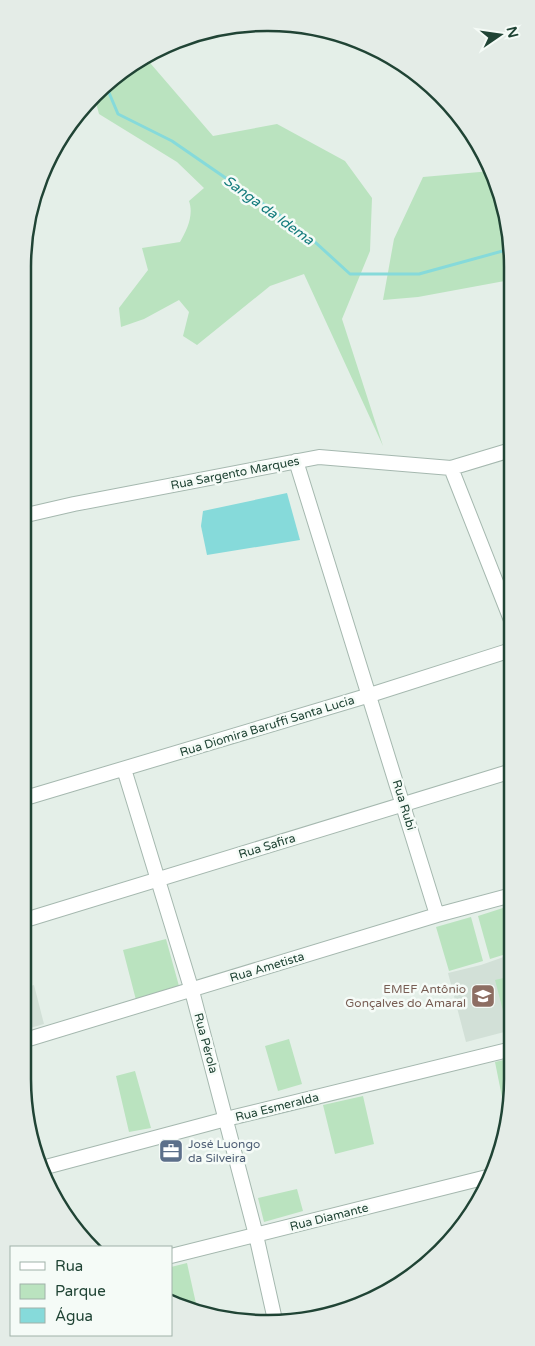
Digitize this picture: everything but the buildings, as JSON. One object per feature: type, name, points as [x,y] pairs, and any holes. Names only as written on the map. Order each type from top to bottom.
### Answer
[{"type":"street","points":[[504,452],[451,468],[504,602]]},
{"type":"street","name":"Rua Sargento Marques","points":[[31,514],[319,457],[451,468]]},
{"type":"street","name":"Rua Rubi","points":[[296,461],[437,915]]},
{"type":"street","name":"Rua Diomira Baruffi Santa Lucia","points":[[31,796],[370,695],[504,652]]},
{"type":"street","name":"Rua Pérola","points":[[124,769],[192,991],[256,1235],[274,1315]]},
{"type":"street","name":"Rua Safira","points":[[31,918],[504,773]]},
{"type":"street","name":"Rua Ametista","points":[[31,1038],[437,915],[504,897]]},
{"type":"street","name":"Rua Esmeralda","points":[[48,1166],[226,1119],[504,1051]]},
{"type":"street","name":"Rua Diamante","points":[[172,1256],[481,1178]]},
{"type":"shaded area","name":"EMEF Antônio Gonçalves do Amaral","points":[[504,957],[504,1032],[466,1042],[448,973]]},
{"type":"shaded area","points":[[34,985],[44,1024],[31,1028],[31,986]]},
{"type":"green space","points":[[151,62],[213,136],[277,124],[345,161],[372,198],[370,251],[342,319],[383,446],[304,274],[270,286],[197,345],[183,336],[189,312],[179,300],[144,319],[121,327],[119,308],[148,270],[142,248],[180,242],[190,217],[189,201],[204,188],[177,162],[99,114],[96,104],[100,100],[136,71]]},
{"type":"green space","points":[[483,172],[496,206],[499,221],[502,237],[504,281],[418,297],[383,300],[394,239],[423,177]]},
{"type":"green space","points":[[504,908],[504,955],[490,959],[478,916]]},
{"type":"green space","points":[[471,917],[483,961],[449,971],[436,927]]},
{"type":"green space","points":[[166,939],[179,986],[136,1000],[123,950]]},
{"type":"green space","points":[[504,978],[504,1014],[495,980]]},
{"type":"green space","points":[[289,1039],[302,1084],[278,1091],[265,1046]]},
{"type":"green space","points":[[504,1060],[503,1100],[495,1062]]},
{"type":"green space","points":[[135,1071],[151,1128],[129,1132],[116,1076]]},
{"type":"green space","points":[[363,1096],[374,1144],[335,1154],[323,1105]]},
{"type":"green space","points":[[297,1189],[303,1211],[264,1222],[258,1198]]},
{"type":"green space","points":[[187,1263],[196,1303],[172,1294],[172,1267]]},
{"type":"water","points":[[287,493],[300,540],[207,555],[201,526],[203,511]]},
{"type":"waterway","name":"Sanga da Idema","points":[[109,93],[118,114],[172,141],[304,232],[350,274],[419,274],[503,251]]},
{"type":"place","name":"EMEF Antônio Gonçalves do Amaral","points":[[483,996]]},
{"type":"place","name":"José Luongo da Silveira","points":[[171,1151]]}]
